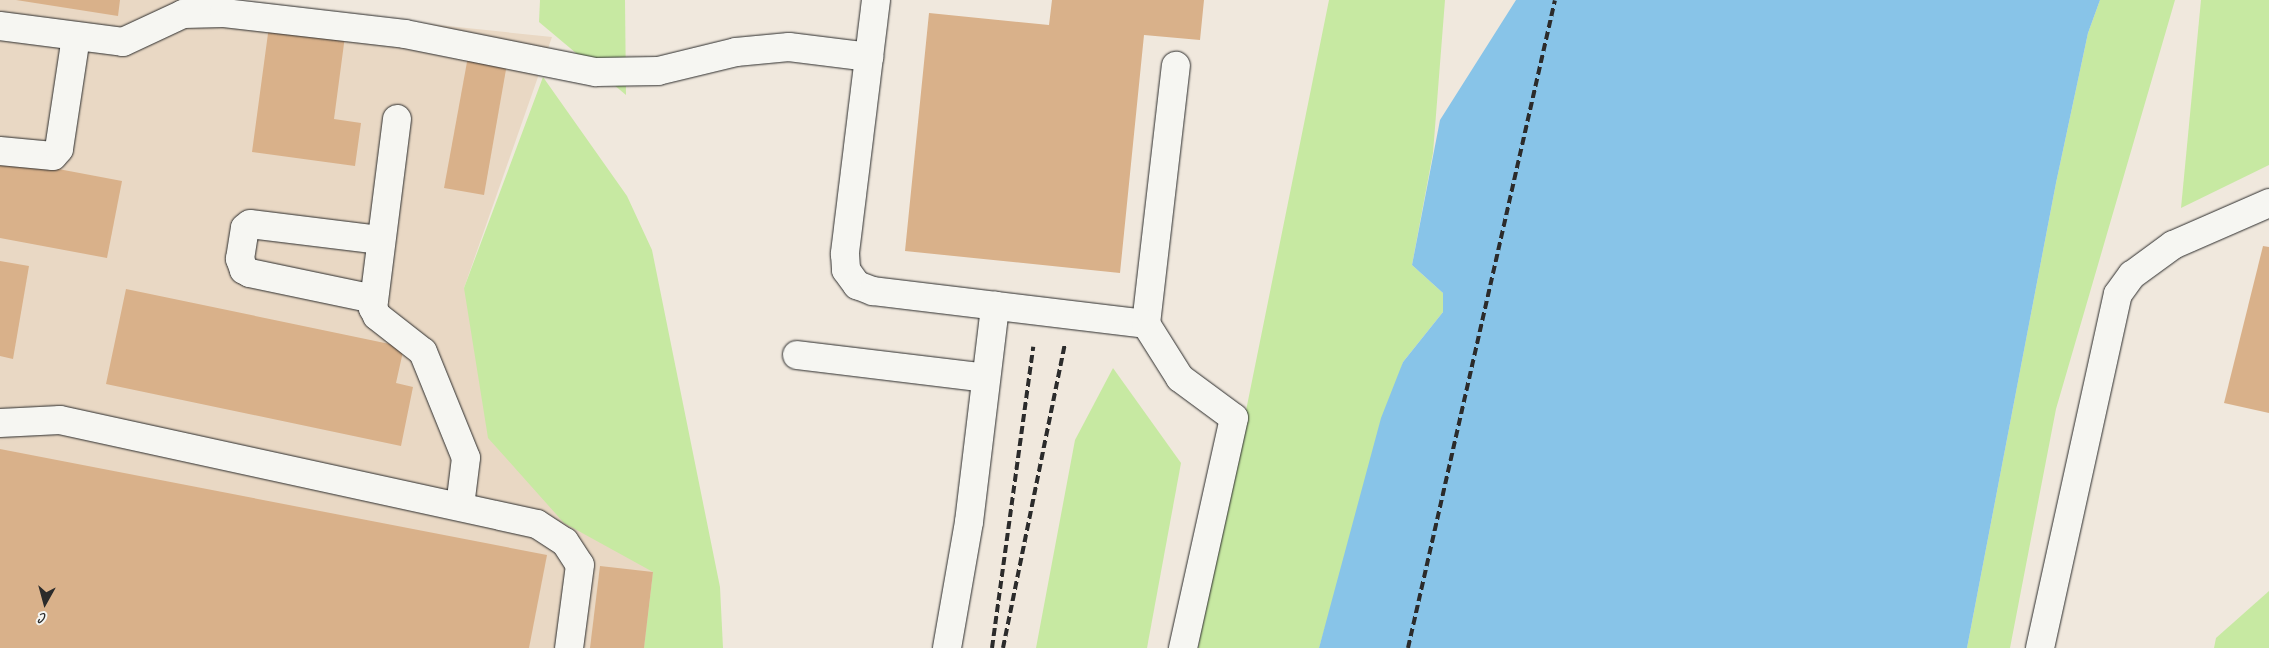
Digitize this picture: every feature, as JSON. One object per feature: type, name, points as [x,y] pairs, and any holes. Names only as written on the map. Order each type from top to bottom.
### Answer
[{"type":"lane","points":[[876,0],[846,270],[857,285],[873,291],[1146,324]]},
{"type":"lane","points":[[0,26],[122,42],[183,14],[224,13],[405,34],[596,72],[658,71],[736,52],[789,47],[869,57]]},
{"type":"lane","points":[[0,151],[53,156],[59,149],[76,36]]},
{"type":"lane","points":[[1176,66],[1146,324],[1180,378],[1234,418],[1183,648]]},
{"type":"lane","points":[[398,119],[374,299],[377,316],[423,352],[466,458],[460,506]]},
{"type":"lane","points":[[2040,648],[2118,294],[2132,275],[2173,245],[2269,203]]},
{"type":"lane","points":[[374,299],[244,270],[243,235],[244,228],[257,224],[381,240]]},
{"type":"lane","points":[[947,648],[969,522],[995,306]]},
{"type":"lane","points":[[797,355],[986,378]]},
{"type":"lane","points":[[0,423],[60,420],[537,524],[565,542],[580,565],[569,648]]},
{"type":"shaded area","points":[[0,0],[199,0],[552,37],[464,288],[658,567],[648,648],[0,648]]},
{"type":"green space","points":[[540,0],[625,0],[626,95],[539,22]]},
{"type":"green space","points":[[1329,0],[1445,0],[1433,153],[1412,265],[1443,293],[1443,312],[1403,362],[1319,648],[1198,648]]},
{"type":"green space","points":[[2100,0],[2175,0],[2056,409],[2010,648],[1967,648],[2056,183],[2088,33]]},
{"type":"green space","points":[[2201,0],[2269,0],[2269,165],[2181,208]]},
{"type":"green space","points":[[543,77],[627,196],[652,250],[720,587],[723,648],[644,648],[653,572],[564,523],[488,438],[464,288]]},
{"type":"green space","points":[[1113,368],[1181,463],[1147,648],[1036,648],[1075,440]]},
{"type":"green space","points":[[2269,591],[2269,648],[2214,648],[2216,638]]},
{"type":"water","points":[[1516,0],[2100,0],[2088,33],[2056,183],[1967,648],[1319,648],[1381,418],[1403,362],[1443,312],[1443,293],[1412,265],[1440,120]]},
{"type":"building","points":[[16,0],[120,0],[118,16]]},
{"type":"building","points":[[1052,0],[1204,0],[1200,40],[1144,35],[1120,273],[905,251],[929,13],[1049,25]]},
{"type":"building","points":[[269,26],[345,36],[334,119],[361,123],[355,166],[252,152]]},
{"type":"building","points":[[469,51],[508,58],[484,195],[444,188]]},
{"type":"building","points":[[0,158],[122,181],[107,258],[0,238]]},
{"type":"building","points":[[2263,246],[2269,247],[2269,413],[2224,403]]},
{"type":"building","points":[[0,261],[29,266],[13,359],[0,356]]},
{"type":"building","points":[[126,289],[404,347],[396,383],[413,387],[401,446],[106,384]]},
{"type":"building","points":[[0,449],[547,555],[529,648],[0,648]]},
{"type":"building","points":[[600,566],[653,572],[644,648],[590,648]]},
{"type":"railway","points":[[1408,648],[1555,0]]},
{"type":"railway","points":[[1003,648],[1065,343]]},
{"type":"railway","points":[[992,648],[1033,347]]}]
